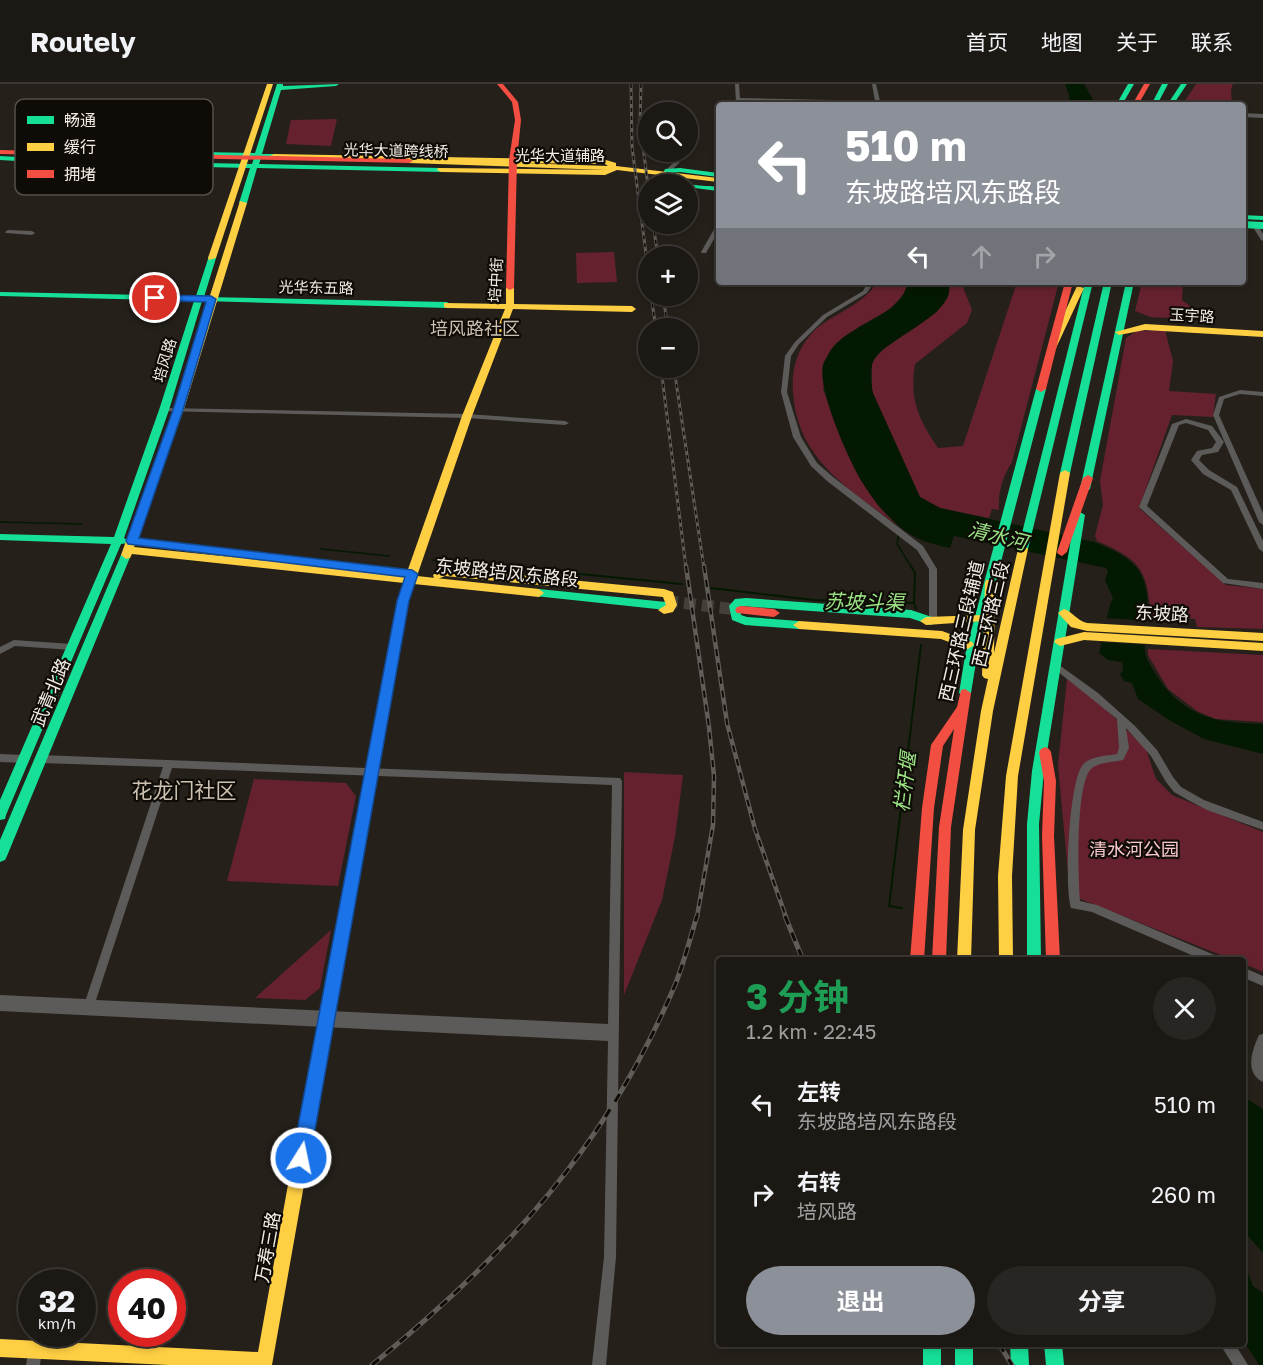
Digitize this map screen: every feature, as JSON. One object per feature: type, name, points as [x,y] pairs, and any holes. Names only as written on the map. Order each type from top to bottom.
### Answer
[{"type":"main road","points":[[275,85],[336,84]]},
{"type":"main road","name":"培中街","points":[[411,577],[467,416],[510,306],[513,165],[518,120],[515,102],[500,84]]},
{"type":"main road","points":[[1172,102],[1184,84]]},
{"type":"main road","name":"培风路","points":[[116,545],[164,410],[198,299],[275,85]]},
{"type":"main road","points":[[1122,102],[1141,85]]},
{"type":"main road","points":[[1135,102],[1141,85]]},
{"type":"main road","points":[[1156,102],[1165,85]]},
{"type":"main road","points":[[0,152],[15,152]]},
{"type":"main road","points":[[0,152],[15,153]]},
{"type":"main road","points":[[213,155],[249,159]]},
{"type":"main road","points":[[0,158],[15,158]]},
{"type":"main road","points":[[0,158],[15,159]]},
{"type":"main road","name":"光华大道跨线桥","points":[[213,159],[585,166],[716,182]]},
{"type":"main road","points":[[213,162],[249,159]]},
{"type":"main road","name":"培风路","points":[[130,546],[178,410],[249,159]]},
{"type":"main road","name":"光华大道辅路","points":[[249,159],[513,165],[606,162],[613,165],[609,173],[513,165]]},
{"type":"main road","name":"光华大道跨线桥","points":[[213,160],[617,171],[716,182]]},
{"type":"main road","points":[[667,174],[668,171],[680,170],[716,181]]},
{"type":"main road","points":[[698,184],[716,182]]},
{"type":"main road","points":[[1246,222],[1262,223]]},
{"type":"main road","name":"西三环路三段辅道","points":[[939,957],[945,827],[970,647],[981,618],[1068,285]]},
{"type":"main road","points":[[1052,348],[1082,285]]},
{"type":"main road","name":"西三环路三段","points":[[964,957],[969,836],[987,711],[1029,525],[1088,285]]},
{"type":"main road","points":[[1034,957],[1034,824],[1043,739],[1064,613],[1061,561],[1066,533],[1067,460],[1107,285]]},
{"type":"main road","points":[[1006,957],[1007,843],[1012,776],[1044,600],[1061,561],[1066,533],[1088,478],[1129,285]]},
{"type":"main road","name":"光华东五路","points":[[0,294],[632,309]]},
{"type":"main road","name":"玉宇路","points":[[1123,313],[1136,324],[1263,334]]},
{"type":"main road","name":"玉宇路","points":[[1119,332],[1136,324],[1263,329]]},
{"type":"main road","points":[[0,537],[116,545]]},
{"type":"main road","points":[[0,546],[116,545]]},
{"type":"main road","name":"东坡路培风东路段","points":[[116,545],[411,577],[438,575],[443,578],[666,603],[425,582],[411,577]]},
{"type":"main road","name":"武青北路","points":[[0,815],[116,545]]},
{"type":"main road","name":"武青北路","points":[[0,856],[130,546]]},
{"type":"main road","points":[[425,582],[442,588],[641,608],[664,610],[672,605],[669,595],[664,593],[444,572],[438,575]]},
{"type":"main road","name":"万寿三路","points":[[265,1363],[403,601],[411,577]]},
{"type":"main road","points":[[987,711],[990,583]]},
{"type":"main road","points":[[932,621],[911,614],[746,602],[739,602],[734,606],[736,617],[745,621],[942,635],[970,647]]},
{"type":"main road","points":[[970,647],[959,635],[931,627],[819,622],[741,612],[932,621],[981,618]]},
{"type":"main road","name":"东坡路","points":[[1064,613],[1075,624],[1090,632]]},
{"type":"main road","name":"东坡路","points":[[1060,642],[1090,632],[1164,636],[1263,637]]},
{"type":"main road","name":"东坡路","points":[[1164,636],[1263,647]]},
{"type":"main road","points":[[917,957],[928,808],[937,745],[962,708]]},
{"type":"main road","points":[[1043,739],[1050,780],[1048,836],[1053,957]]},
{"type":"main road","points":[[932,1347],[932,1365]]},
{"type":"main road","points":[[964,1347],[964,1365]]},
{"type":"main road","points":[[1019,1347],[1020,1365]]},
{"type":"main road","points":[[1053,1347],[1055,1365]]},
{"type":"main road","points":[[0,1348],[265,1363]]},
{"type":"street","points":[[737,84],[738,102]]},
{"type":"street","points":[[874,84],[878,102]]},
{"type":"street","points":[[1246,115],[1263,116]]},
{"type":"street","points":[[668,171],[678,162]]},
{"type":"street","points":[[1262,223],[1263,239]]},
{"type":"street","points":[[8,232],[32,233]]},
{"type":"street","points":[[705,252],[707,242],[716,234]]},
{"type":"street","points":[[869,285],[865,292],[825,316],[797,343],[788,356],[784,392],[797,437],[814,464],[830,479],[920,548],[933,569],[932,621]]},
{"type":"street","points":[[1263,394],[1240,392],[1221,398],[1216,416],[1263,522]]},
{"type":"street","points":[[164,410],[467,416],[565,423]]},
{"type":"street","points":[[1220,427],[1210,428],[1186,421],[1176,424],[1143,507],[1226,581],[1263,586]]},
{"type":"street","points":[[1210,428],[1220,442],[1215,450],[1200,453],[1195,460],[1206,472],[1234,489],[1263,549]]},
{"type":"street","points":[[0,651],[14,643],[72,647]]},
{"type":"street","points":[[1055,665],[1121,719],[1155,754],[1170,783],[1183,794],[1263,826]]},
{"type":"street","points":[[1121,719],[1124,748],[1120,757],[1097,761],[1085,769],[1078,793],[1073,885],[1075,905],[1093,908],[1208,957]]},
{"type":"street","points":[[0,758],[25,759]]},
{"type":"street","points":[[41,759],[617,781],[610,1257],[599,1365]]},
{"type":"street","points":[[89,1007],[169,763]]},
{"type":"street","points":[[1246,974],[1263,981]]},
{"type":"street","points":[[0,1000],[89,1007],[612,1033]]},
{"type":"street","points":[[0,1006],[89,1007]]},
{"type":"street","points":[[1263,1039],[1256,1053],[1257,1071],[1263,1077]]},
{"type":"street","points":[[1229,1347],[1241,1365]]},
{"type":"street","points":[[33,1365],[35,1349]]},
{"type":"green space","points":[[1196,84],[1233,84],[1232,102],[1184,102]]},
{"type":"green space","points":[[337,119],[331,146],[286,144],[291,120]]},
{"type":"green space","points":[[614,252],[617,282],[577,283],[576,253]]},
{"type":"green space","points":[[874,285],[907,285],[904,294],[890,309],[860,326],[834,346],[823,389],[861,480],[879,507],[900,527],[845,486],[815,455],[804,437],[797,416],[793,392],[795,366],[804,343],[822,324],[858,302]]},
{"type":"green space","points":[[949,285],[962,285],[972,310],[967,323],[915,364],[913,377],[917,409],[938,448],[963,446],[1016,285],[1058,285],[1012,462],[1001,485],[999,510],[992,509],[989,518],[940,508],[920,497],[872,393],[872,362],[882,350],[937,312]]},
{"type":"green space","points":[[1141,285],[1183,285],[1182,300],[1207,320],[1150,317],[1135,311]]},
{"type":"green space","points":[[1165,330],[1173,361],[1169,391],[1216,394],[1213,417],[1172,415],[1139,508],[1226,585],[1263,589],[1263,629],[1197,627],[1195,619],[1151,616],[1147,587],[1139,568],[1123,554],[1097,541],[1095,536],[1103,505],[1100,481],[1126,338],[1137,331]]},
{"type":"green space","points":[[1148,649],[1263,655],[1263,722],[1215,719],[1197,711],[1168,689],[1148,655]]},
{"type":"green space","name":"清水河公园","points":[[1067,679],[1108,711],[1146,749],[1156,779],[1172,795],[1263,832],[1263,972],[1246,965],[1246,957],[1225,957],[1070,895],[1058,765]]},
{"type":"green space","points":[[624,772],[683,775],[675,837],[662,900],[624,995]]},
{"type":"green space","points":[[254,779],[346,783],[356,796],[338,886],[227,881]]},
{"type":"green space","points":[[331,930],[320,988],[305,1000],[255,998]]},
{"type":"water","points":[[1065,84],[1084,84],[1094,102],[1070,102]]},
{"type":"water","name":"清水河","points":[[907,285],[948,285],[949,293],[943,304],[920,324],[881,351],[872,364],[873,393],[920,497],[940,508],[1094,542],[1121,554],[1138,569],[1143,579],[1148,603],[1145,651],[1157,676],[1178,701],[1202,715],[1231,722],[1263,724],[1263,754],[1204,739],[1169,720],[1138,699],[1132,683],[1124,681],[1120,674],[1123,671],[1122,662],[1108,660],[1099,653],[1113,598],[1105,580],[1108,571],[1106,568],[954,536],[950,548],[930,543],[900,527],[874,500],[856,472],[834,422],[822,372],[824,362],[834,346],[853,331],[887,311],[904,294]]},
{"type":"water","points":[[1246,1098],[1263,1109],[1263,1253],[1246,1236]]},
{"type":"water","points":[[1246,1268],[1253,1286],[1263,1293],[1263,1365],[1259,1365],[1246,1344]]},
{"type":"pier","points":[[1104,618],[1150,621],[1148,645],[1099,642]]},
{"type":"waterway","name":"苏坡斗渠","points":[[0,522],[82,524]]},
{"type":"waterway","name":"苏坡斗渠","points":[[899,533],[897,544],[912,568]]},
{"type":"waterway","name":"苏坡斗渠","points":[[321,549],[389,556]]},
{"type":"waterway","name":"苏坡斗渠","points":[[432,560],[514,568]]},
{"type":"waterway","name":"苏坡斗渠","points":[[499,566],[682,584]]},
{"type":"waterway","name":"苏坡斗渠","points":[[911,566],[915,573],[914,603]]},
{"type":"waterway","name":"苏坡斗渠","points":[[711,588],[814,600],[914,603]]},
{"type":"waterway","name":"栏杆堰","points":[[914,603],[916,609]]},
{"type":"waterway","name":"栏杆堰","points":[[902,908],[889,906],[921,645]]},
{"type":"tunnel","points":[[666,601],[741,610]]},
{"type":"railway","points":[[631,84],[632,147],[645,246]]},
{"type":"railway","points":[[641,84],[640,123],[646,174]]},
{"type":"railway","points":[[655,234],[656,246]]},
{"type":"railway","points":[[653,306],[654,318]]},
{"type":"railway","points":[[665,306],[666,318]]},
{"type":"railway","points":[[662,378],[686,568]]},
{"type":"railway","points":[[676,378],[704,568]]},
{"type":"railway","points":[[686,566],[714,776],[713,825],[697,917]]},
{"type":"railway","points":[[704,566],[727,723],[755,829],[786,917]]},
{"type":"railway","points":[[372,1365],[421,1324],[509,1239],[585,1147],[618,1097],[648,1043],[675,985],[697,916]]},
{"type":"railway","points":[[785,916],[802,957]]},
{"type":"railway","points":[[1001,1347],[1012,1365]]},
{"type":"traffic: fast","points":[[243,203],[280,84]]},
{"type":"traffic: fast","points":[[279,88],[336,84]]},
{"type":"traffic: fast","points":[[1121,102],[1131,84]]},
{"type":"traffic: fast","points":[[1156,102],[1165,84]]},
{"type":"traffic: fast","points":[[1172,102],[1184,84]]},
{"type":"traffic: fast","points":[[213,155],[274,156]]},
{"type":"traffic: fast","points":[[0,158],[15,159]]},
{"type":"traffic: fast","points":[[213,165],[441,170]]},
{"type":"traffic: fast","points":[[667,174],[668,171],[680,170],[716,175]]},
{"type":"traffic: fast","points":[[698,186],[716,189]]},
{"type":"traffic: fast","points":[[1246,217],[1263,218]]},
{"type":"traffic: fast","points":[[1246,223],[1263,224]]},
{"type":"traffic: fast","points":[[1246,226],[1263,227]]},
{"type":"traffic: fast","points":[[0,815],[118,540],[164,410],[212,258]]},
{"type":"traffic: fast","points":[[1023,549],[1088,285]]},
{"type":"traffic: fast","points":[[1065,473],[1107,285]]},
{"type":"traffic: fast","points":[[1085,489],[1129,285]]},
{"type":"traffic: fast","points":[[0,294],[447,305]]},
{"type":"traffic: fast","points":[[965,693],[972,650],[1041,389]]},
{"type":"traffic: fast","points":[[1034,957],[1033,824],[1038,771],[1080,515]]},
{"type":"traffic: fast","points":[[0,537],[124,541]]},
{"type":"traffic: fast","points":[[0,856],[126,555]]},
{"type":"traffic: fast","points":[[539,593],[666,606]]},
{"type":"traffic: fast","points":[[799,625],[745,621],[736,617],[734,606],[739,602],[746,602],[911,614],[931,621]]},
{"type":"traffic: fast","points":[[932,1347],[932,1365]]},
{"type":"traffic: fast","points":[[964,1347],[964,1365]]},
{"type":"traffic: fast","points":[[1019,1347],[1020,1365]]},
{"type":"traffic: fast","points":[[1053,1347],[1055,1365]]},
{"type":"traffic: slow","points":[[212,258],[270,84]]},
{"type":"traffic: slow","points":[[274,156],[606,162],[613,165],[612,171],[605,173],[441,170]]},
{"type":"traffic: slow","points":[[409,161],[617,168],[716,180]]},
{"type":"traffic: slow","points":[[126,555],[179,409],[243,203]]},
{"type":"traffic: slow","points":[[374,757],[403,601],[467,416],[510,306],[510,288]]},
{"type":"traffic: slow","points":[[1052,348],[1080,288]]},
{"type":"traffic: slow","points":[[447,305],[632,309]]},
{"type":"traffic: slow","points":[[1119,332],[1145,327],[1263,334]]},
{"type":"traffic: slow","points":[[1006,957],[1005,876],[1012,776],[1065,473]]},
{"type":"traffic: slow","points":[[132,541],[266,557]]},
{"type":"traffic: slow","points":[[964,957],[969,830],[987,711],[1023,549]]},
{"type":"traffic: slow","points":[[129,550],[539,593]]},
{"type":"traffic: slow","points":[[438,575],[444,572],[664,593],[669,595],[672,605],[669,609],[664,610]]},
{"type":"traffic: slow","points":[[988,675],[990,583]]},
{"type":"traffic: slow","points":[[1064,613],[1075,624],[1087,627],[1263,637]]},
{"type":"traffic: slow","points":[[926,621],[981,618]]},
{"type":"traffic: slow","points":[[799,625],[942,635],[968,645]]},
{"type":"traffic: slow","points":[[1060,642],[1084,636],[1263,647]]},
{"type":"traffic: slow","points":[[0,1348],[265,1361],[302,1151]]},
{"type":"traffic: jam","points":[[500,84],[515,102],[518,120],[513,160],[510,288]]},
{"type":"traffic: jam","points":[[1137,102],[1147,84]]},
{"type":"traffic: jam","points":[[0,152],[15,152]]},
{"type":"traffic: jam","points":[[213,157],[409,161]]},
{"type":"traffic: jam","points":[[1041,389],[1068,285]]},
{"type":"traffic: jam","points":[[1062,552],[1088,478]]},
{"type":"traffic: jam","points":[[741,610],[774,613]]},
{"type":"traffic: jam","points":[[939,957],[945,827],[965,693]]},
{"type":"traffic: jam","points":[[917,957],[928,808],[937,745],[959,711]]},
{"type":"traffic: jam","points":[[1045,752],[1050,781],[1048,836],[1053,957]]},
{"type":"traffic: jam","points":[[302,1151],[374,757]]},
{"type":"district","name":"培风路社区","points":[[475,328]]},
{"type":"district","name":"花龙门社区","points":[[184,790]]},
{"type":"route","points":[[155,298],[211,299],[178,410],[132,541],[412,574],[403,601],[301,1158]]}]
